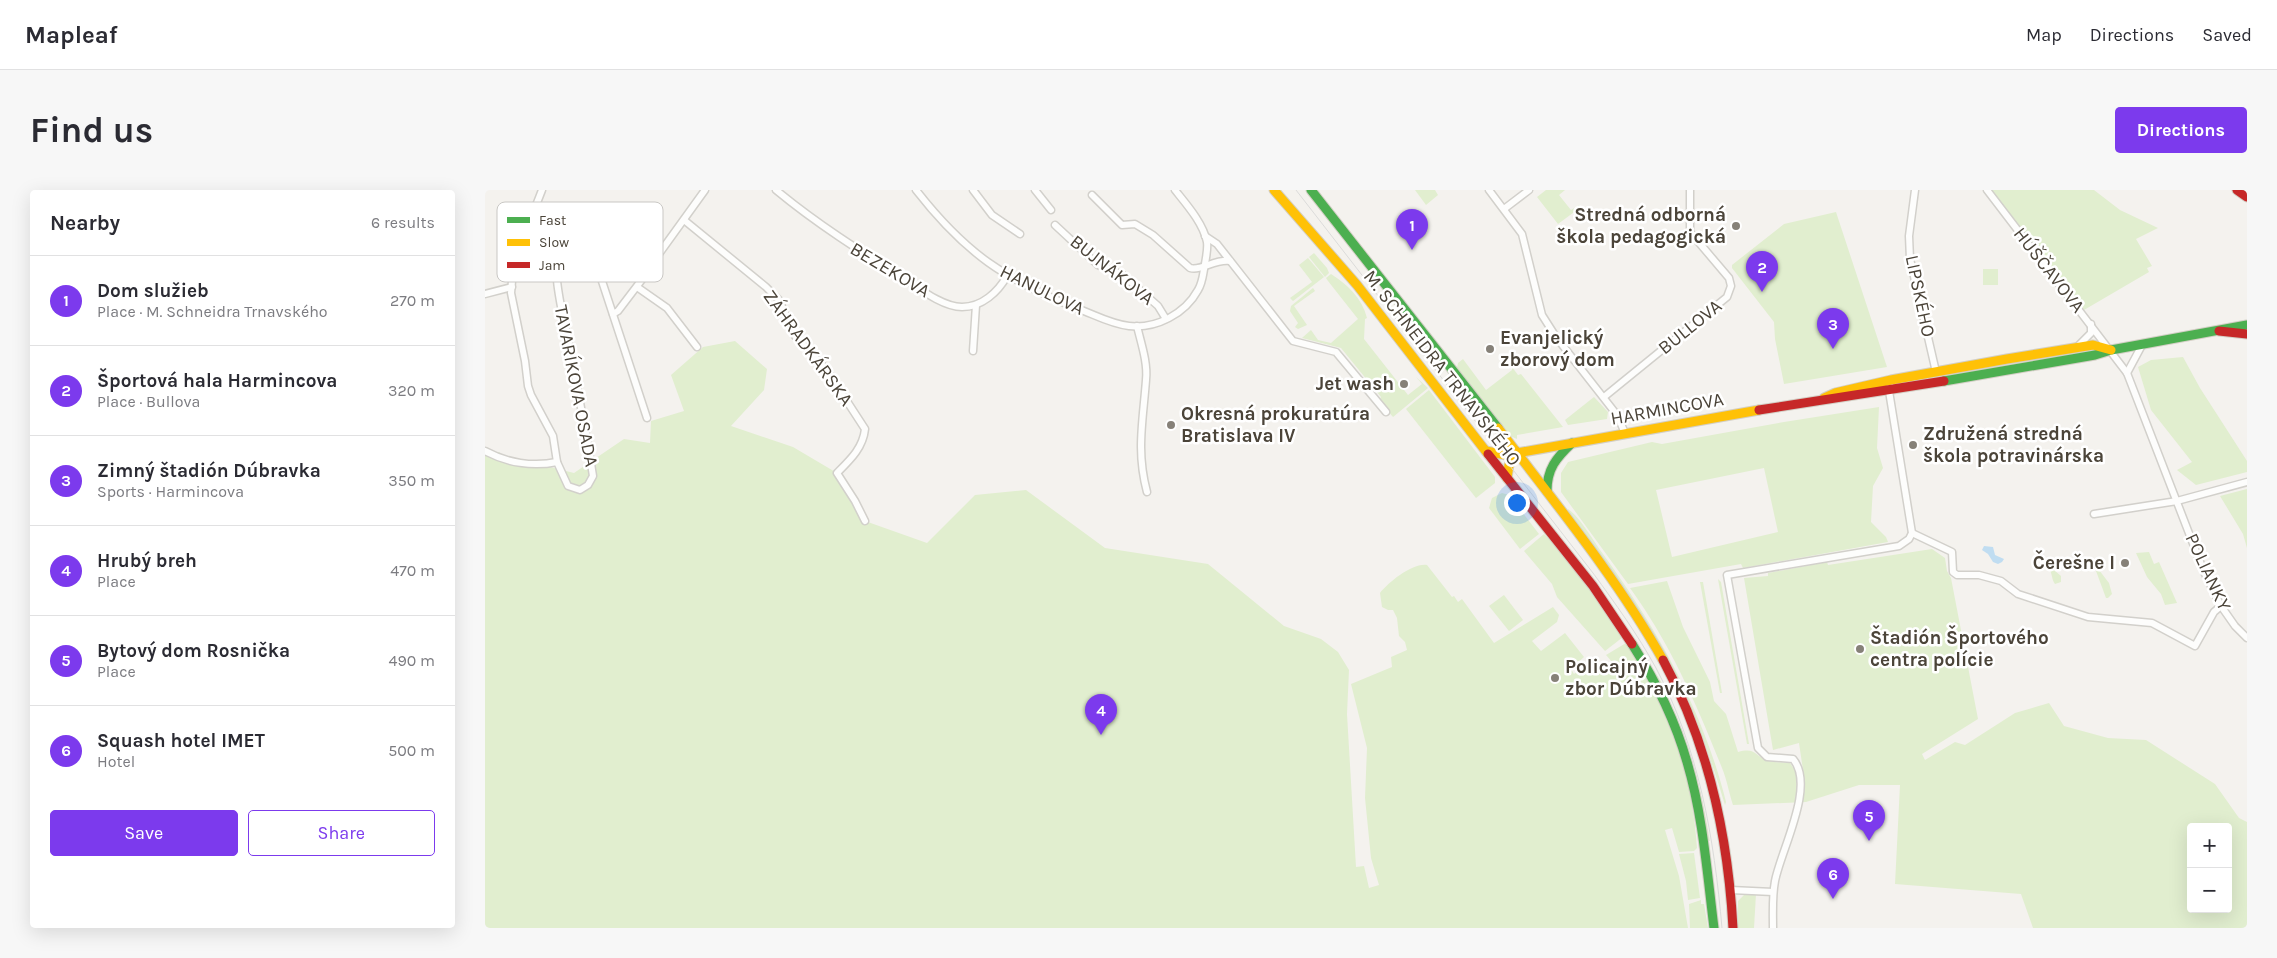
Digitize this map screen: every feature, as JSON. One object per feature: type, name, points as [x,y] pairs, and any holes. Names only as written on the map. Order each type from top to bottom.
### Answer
[{"type":"main road","name":"M. SCHNEIDRA TRNAVSKÉHO","points":[[1274,190],[1328,247],[1486,452],[1575,560],[1610,606],[1642,657],[1667,708],[1680,740],[1692,780],[1700,820],[1714,928]]},
{"type":"main road","name":"M. SCHNEIDRA TRNAVSKÉHO","points":[[1311,190],[1395,294],[1547,491],[1624,598],[1654,645],[1673,679],[1697,735],[1710,775],[1724,838],[1731,890],[1733,928]]},
{"type":"main road","points":[[2237,190],[2247,197]]},
{"type":"main road","name":"HARMINCOVA","points":[[1824,398],[1836,399],[1889,391],[2093,356],[2111,350],[2247,325]]},
{"type":"main road","points":[[2219,331],[2247,334]]},
{"type":"main road","name":"HARMINCOVA","points":[[1486,452],[1506,454],[1572,443],[1824,398],[1835,393],[1891,380],[2093,345],[2111,350]]},
{"type":"main road","points":[[1547,491],[1549,468],[1556,458],[1572,443]]},
{"type":"main road","points":[[1507,478],[1509,465],[1516,452]]},
{"type":"street","name":"TAVARÍKOVA OSADA","points":[[537,202],[542,190]]},
{"type":"street","points":[[663,248],[705,190]]},
{"type":"street","name":"BEZEKOVA","points":[[776,190],[836,237],[929,294],[955,306],[975,305]]},
{"type":"street","name":"HANULOVA","points":[[916,190],[953,234],[988,264],[1007,276],[1033,290],[1107,320],[1137,326],[1149,326],[1179,312],[1191,302],[1199,289],[1207,253],[1205,236],[1189,207],[1175,190]]},
{"type":"street","points":[[973,190],[992,214],[1020,234]]},
{"type":"street","points":[[1035,190],[1051,210]]},
{"type":"street","points":[[1489,190],[1521,234],[1542,315],[1556,337],[1617,415],[1625,433]]},
{"type":"street","points":[[1504,209],[1529,190]]},
{"type":"street","name":"BULLOVA","points":[[1604,397],[1727,297],[1731,286],[1729,278],[1690,232],[1690,190]]},
{"type":"street","name":"LIPSKÉHO","points":[[1915,190],[1909,236],[1910,259],[1936,372]]},
{"type":"street","name":"HÚŠČAVOVA","points":[[1987,190],[2111,350]]},
{"type":"street","points":[[1093,194],[1122,224],[1135,224],[1190,268],[1197,269],[1219,261],[1230,261]]},
{"type":"street","name":"ZÁHRADKÁRSKA","points":[[684,220],[766,287],[779,300],[795,336],[826,369],[865,429],[863,441],[851,460],[837,473],[865,521]]},
{"type":"street","name":"BUJNÁKOVA","points":[[1055,224],[1098,265],[1123,275],[1159,306],[1166,319]]},
{"type":"street","name":"HANULOVA","points":[[1205,236],[1217,244],[1293,341],[1336,352],[1386,412]]},
{"type":"street","points":[[973,351],[975,305],[992,295],[1007,276]]},
{"type":"street","name":"TAVARÍKOVA OSADA","points":[[513,282],[512,287],[531,396],[553,436],[557,462],[568,486],[580,490],[588,485],[593,476],[561,310],[559,282]]},
{"type":"street","points":[[603,282],[647,418]]},
{"type":"street","points":[[613,314],[641,282]]},
{"type":"street","points":[[485,294],[512,287]]},
{"type":"street","points":[[637,287],[667,308],[697,347]]},
{"type":"street","points":[[2077,348],[2091,333],[2091,324]]},
{"type":"street","points":[[1137,326],[1147,379],[1141,412],[1141,464],[1147,492]]},
{"type":"street","points":[[2127,373],[2142,345]]},
{"type":"street","name":"POLIANKY","points":[[2111,350],[2127,373],[2204,572],[2221,606],[2235,626],[2247,638]]},
{"type":"street","points":[[1773,928],[1773,892],[1776,876],[1798,804],[1801,785],[1797,764],[1793,759],[1767,757],[1758,748],[1727,575],[1899,546],[1909,539],[1912,533],[1889,391],[1891,380]]},
{"type":"street","name":"TAVARÍKOVA OSADA","points":[[485,451],[522,464],[544,465],[557,462]]},
{"type":"street","points":[[2094,514],[2177,501],[2247,482]]},
{"type":"street","points":[[1912,533],[1952,552],[1953,572],[1957,574],[1979,575],[2001,581],[2018,594],[2088,618],[2152,623],[2195,646],[2214,612],[2221,606]]},
{"type":"street","points":[[1731,890],[1773,892]]},
{"type":"green space","points":[[1415,190],[1435,190],[1438,195],[1426,205]]},
{"type":"green space","points":[[1546,190],[1565,190],[1559,195],[1571,210],[1579,205],[1581,207],[1558,224],[1537,197]]},
{"type":"green space","points":[[1991,190],[2094,190],[2120,210],[2158,228],[2136,239],[2152,266],[2147,268],[2149,272],[2084,310]]},
{"type":"green space","points":[[1836,212],[1887,367],[1784,384],[1775,339],[1774,322],[1732,268],[1732,265],[1784,224]]},
{"type":"green space","points":[[1314,253],[1327,268],[1329,273],[1325,277],[1309,257]]},
{"type":"green space","points":[[1308,258],[1324,277],[1293,301],[1290,298],[1312,282],[1299,265]]},
{"type":"green space","points":[[1983,269],[1998,269],[1998,285],[1983,285]]},
{"type":"green space","points":[[1331,274],[1349,287],[1362,304],[1367,318],[1365,319],[1364,339],[1408,395],[1422,384],[1416,377],[1428,388],[1393,417],[1379,401],[1381,397],[1341,348],[1302,338],[1311,330],[1318,340],[1331,343],[1358,319],[1326,278]]},
{"type":"green space","points":[[1313,288],[1315,291],[1294,306],[1307,325],[1298,329],[1295,327],[1298,323],[1290,311],[1291,306]]},
{"type":"green space","points":[[735,341],[767,369],[764,390],[731,426],[793,447],[837,473],[865,521],[927,543],[975,495],[1026,490],[1105,548],[1208,564],[1284,626],[1321,639],[1338,652],[1349,670],[1347,714],[1356,867],[1364,866],[1369,888],[1379,885],[1371,858],[1365,798],[1367,748],[1351,684],[1392,667],[1391,657],[1407,650],[1405,642],[1399,636],[1397,618],[1393,610],[1382,607],[1380,593],[1389,584],[1408,570],[1421,565],[1427,565],[1452,597],[1454,596],[1458,602],[1462,599],[1494,643],[1553,607],[1559,615],[1557,622],[1532,641],[1541,651],[1565,633],[1584,657],[1571,669],[1574,674],[1588,662],[1598,675],[1613,663],[1606,655],[1626,643],[1629,644],[1655,693],[1675,742],[1689,792],[1697,848],[1694,851],[1679,852],[1672,828],[1665,830],[1679,876],[1688,928],[485,928],[485,454],[488,457],[499,452],[516,464],[538,464],[574,473],[624,439],[650,443],[651,421],[684,411],[671,375],[703,347]]},
{"type":"green space","points":[[2183,357],[2200,388],[2247,461],[2247,472],[2196,485],[2177,470],[2192,462],[2151,410],[2138,367],[2151,360]]},
{"type":"green space","points":[[1463,359],[1486,390],[1512,370],[1512,367],[1518,375],[1521,374],[1563,427],[1517,435],[1517,439],[1510,436],[1457,368],[1458,363]]},
{"type":"green space","points":[[1429,390],[1495,477],[1495,483],[1476,498],[1406,409]]},
{"type":"green space","points":[[1594,397],[1608,412],[1607,419],[1568,425],[1565,420]]},
{"type":"green space","points":[[1879,407],[1877,448],[1883,468],[1873,486],[1871,522],[1886,537],[1888,542],[1743,568],[1741,564],[1628,584],[1561,492],[1561,473],[1568,462],[1652,442],[1662,444]],"holes":[[[1764,468],[1778,532],[1672,557],[1656,490]]]},
{"type":"green space","points":[[2247,489],[2247,548],[2243,534],[2220,496]]},
{"type":"green space","points":[[1502,493],[1509,495],[1539,534],[1520,549],[1489,508],[1492,498]]},
{"type":"green space","points":[[1568,509],[1582,524],[1623,583],[1677,672],[1705,735],[1726,802],[1725,805],[1688,701],[1672,667],[1635,606]]},
{"type":"green space","points":[[1544,534],[1587,584],[1623,637],[1605,651],[1557,597],[1552,584],[1524,551]]},
{"type":"green space","points":[[1932,549],[1945,558],[1947,571],[1951,578],[1978,719],[1922,754],[1925,760],[1955,742],[1965,745],[2015,713],[2049,703],[2064,726],[2108,738],[2146,740],[2215,784],[2239,818],[2247,822],[2247,928],[2033,928],[2021,894],[1895,884],[1900,785],[1859,785],[1806,802],[1733,805],[1722,768],[1682,675],[1658,630],[1630,588],[1667,581],[1683,627],[1710,682],[1714,701],[1726,714],[1738,752],[1752,751],[1769,761],[1790,763],[1796,772],[1803,770],[1799,743],[1773,750],[1744,578],[1768,576],[1768,573],[1827,562],[1828,565]]},
{"type":"green space","points":[[2149,552],[2154,564],[2159,562],[2177,603],[2165,605],[2161,594],[2147,577],[2136,553]]},
{"type":"green space","points":[[2048,558],[2053,561],[2054,570],[2061,576],[2061,582],[2055,584],[2047,566],[2048,562],[2046,559]]},
{"type":"green space","points":[[2099,570],[2109,583],[2112,594],[2108,598],[2106,598],[2096,571]]},
{"type":"green space","points":[[1718,579],[1721,582],[1749,744],[1747,744]]},
{"type":"green space","points":[[1700,582],[1703,582],[1722,693],[1720,693]]},
{"type":"green space","points":[[1504,595],[1523,620],[1509,631],[1489,606]]},
{"type":"green space","points":[[1655,673],[1661,682],[1683,734],[1689,751],[1699,786],[1710,841],[1707,841],[1699,797],[1688,755],[1674,714]]},
{"type":"green space","points":[[1694,853],[1700,898],[1688,900],[1686,881],[1679,854]]},
{"type":"green space","points":[[1756,894],[1754,928],[1738,928],[1738,901],[1744,895]]},
{"type":"green space","points":[[1701,900],[1701,904],[1704,904],[1708,928],[1690,928],[1689,904]]},
{"type":"water","points":[[1984,546],[1993,547],[1995,555],[2004,559],[2002,562],[1998,564],[1993,562],[1988,554],[1982,550]]},
{"type":"tram line","points":[[1296,190],[1593,573],[1626,619],[1656,668],[1671,699],[1694,762],[1709,827],[1722,928]]},
{"type":"traffic: fast","points":[[1311,190],[1498,428]]},
{"type":"traffic: fast","points":[[1944,381],[2095,355],[2111,350],[2247,325]]},
{"type":"traffic: fast","points":[[1547,491],[1547,483],[1553,464],[1572,443]]},
{"type":"traffic: fast","points":[[1632,644],[1664,701],[1677,731],[1687,762],[1701,823],[1714,928]]},
{"type":"traffic: slow","points":[[1274,190],[1357,285],[1488,454]]},
{"type":"traffic: slow","points":[[1824,398],[1835,393],[1891,380],[2007,359],[2093,345],[2111,350]]},
{"type":"traffic: slow","points":[[1486,451],[1506,455],[1759,410]]},
{"type":"traffic: slow","points":[[1498,428],[1606,570],[1663,660]]},
{"type":"traffic: slow","points":[[1507,478],[1509,465],[1516,451]]},
{"type":"traffic: jam","points":[[2237,190],[2247,197]]},
{"type":"traffic: jam","points":[[2219,331],[2247,334]]},
{"type":"traffic: jam","points":[[1759,410],[1944,381]]},
{"type":"traffic: jam","points":[[1488,454],[1593,586],[1632,644]]},
{"type":"traffic: jam","points":[[1663,660],[1692,724],[1713,790],[1721,824],[1733,928]]},
{"type":"place","name":"Stredná odborná škola pedagogická","points":[[1736,226]]},
{"type":"place","name":"Dom služieb","points":[[1412,250]]},
{"type":"place","name":"Športová hala Harmincova","points":[[1762,292]]},
{"type":"place","name":"Evanjelický zborový dom","points":[[1490,349]]},
{"type":"place","name":"Zimný štadión Dúbravka","points":[[1833,349]]},
{"type":"place","name":"Jet wash","points":[[1404,384]]},
{"type":"place","name":"Okresná prokuratúra Bratislava IV","points":[[1171,425]]},
{"type":"place","name":"Združená stredná škola potravinárska","points":[[1913,445]]},
{"type":"place","name":"Čerešne I","points":[[2125,563]]},
{"type":"place","name":"Štadión Športového centra polície","points":[[1860,649]]},
{"type":"place","name":"Policajný zbor Dúbravka","points":[[1555,678]]},
{"type":"place","name":"Hrubý breh","points":[[1101,735]]},
{"type":"place","name":"Bytový dom Rosnička","points":[[1869,841]]},
{"type":"place","name":"Squash hotel IMET","points":[[1833,899]]}]
